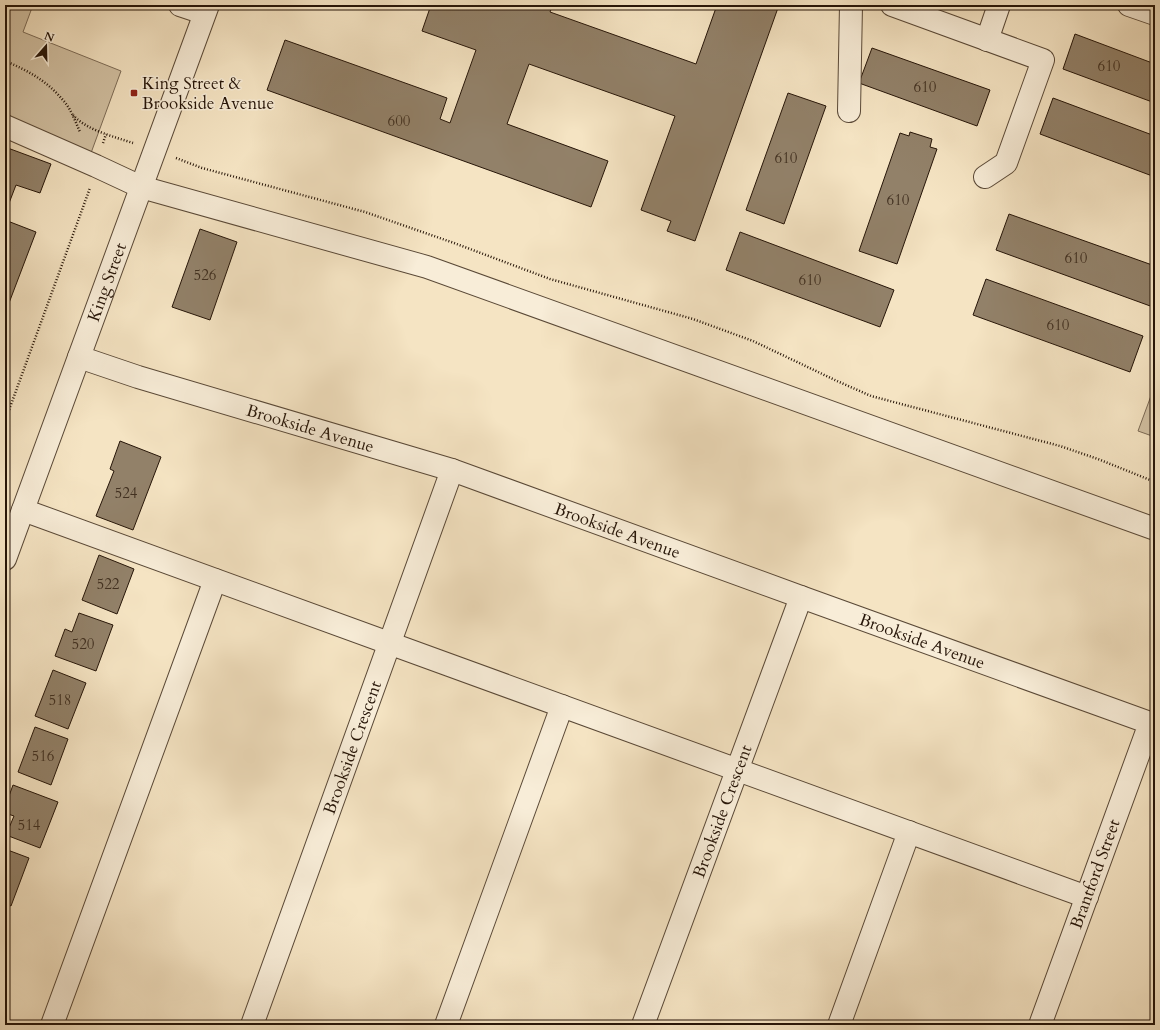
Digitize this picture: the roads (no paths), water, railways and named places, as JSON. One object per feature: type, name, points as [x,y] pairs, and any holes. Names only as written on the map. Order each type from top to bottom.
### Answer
[{"type":"street","points":[[180,5],[206,9]]},
{"type":"street","points":[[849,111],[851,5]]},
{"type":"street","points":[[892,5],[1043,60],[1006,163],[985,177]]},
{"type":"street","points":[[987,40],[999,5]]},
{"type":"street","points":[[1129,5],[1155,14]]},
{"type":"street","name":"King Street","points":[[5,559],[206,9]]},
{"type":"street","points":[[5,126],[141,187],[427,267],[1155,529]]},
{"type":"street","name":"Brookside Avenue","points":[[79,357],[138,377],[452,470],[1150,723]]},
{"type":"street","name":"Brookside Crescent","points":[[252,1025],[452,470]]},
{"type":"street","points":[[23,510],[1087,897]]},
{"type":"street","points":[[52,1025],[215,580]]},
{"type":"street","name":"Brookside Crescent","points":[[643,1025],[801,597]]},
{"type":"street","points":[[446,1025],[562,706]]},
{"type":"street","name":"Brantford Street","points":[[1040,1025],[1150,723]]},
{"type":"street","points":[[838,1025],[909,832]]},
{"type":"place","name":"King Street & Brookside Avenue","points":[[134,93]]}]
